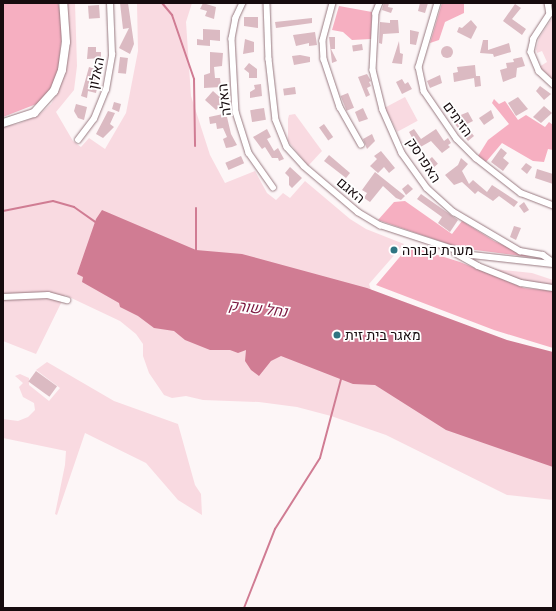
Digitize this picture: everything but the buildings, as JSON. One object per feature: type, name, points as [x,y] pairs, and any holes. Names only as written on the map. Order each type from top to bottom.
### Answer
[{"type":"main road","points":[[3,123],[34,113],[54,91],[62,70],[66,42],[63,3]]},
{"type":"street","name":"האלון","points":[[78,140],[94,119],[106,90],[112,55],[110,3]]},
{"type":"street","name":"האלה","points":[[243,3],[236,18],[232,39],[236,112],[250,152],[273,187]]},
{"type":"street","name":"האגם","points":[[267,3],[274,112],[281,135],[291,153],[365,217],[450,249],[494,259],[553,263]]},
{"type":"street","points":[[333,3],[323,42],[324,59],[340,108],[361,144]]},
{"type":"street","name":"האפרסק","points":[[380,3],[376,18],[373,70],[383,110],[402,152],[427,188],[454,212],[520,251],[543,255],[553,263]]},
{"type":"street","name":"הזיתים","points":[[438,3],[419,67],[421,84],[425,94],[457,139],[476,158],[527,196],[553,205]]},
{"type":"street","points":[[548,3],[550,14],[534,39],[531,52],[538,71],[553,84]]},
{"type":"street","points":[[450,249],[478,266],[522,284],[553,288]]},
{"type":"street","points":[[3,297],[48,295],[67,300]]},
{"type":"shaded area","points":[[3,3],[58,3],[63,23],[58,72],[50,89],[39,103],[3,117]]},
{"type":"shaded area","points":[[67,3],[75,3],[77,66],[74,90],[56,112],[73,141],[81,147],[89,138],[105,149],[126,113],[138,51],[137,3],[192,3],[186,22],[191,96],[210,155],[225,183],[255,171],[267,193],[276,200],[283,193],[290,198],[305,181],[350,219],[366,229],[404,244],[369,284],[392,354],[553,428],[553,500],[507,495],[386,435],[331,416],[297,407],[259,402],[203,400],[186,396],[172,398],[164,395],[149,373],[143,356],[143,344],[136,334],[120,321],[65,295],[36,354],[3,341],[3,126],[18,124],[39,115],[51,104],[58,92],[69,42]]},
{"type":"shaded area","points":[[442,3],[464,3],[464,13],[445,22],[439,40],[430,43]]},
{"type":"shaded area","points":[[339,6],[372,12],[371,39],[352,40],[343,32],[332,30]]},
{"type":"shaded area","points":[[553,17],[553,80],[539,67],[547,62],[542,51],[537,53],[536,49],[539,38]]},
{"type":"shaded area","points":[[405,97],[418,121],[397,132],[385,108]]},
{"type":"shaded area","points":[[494,99],[499,104],[505,101],[518,120],[526,115],[545,127],[549,122],[553,125],[553,150],[548,149],[544,162],[533,161],[502,143],[486,162],[478,156],[488,140],[509,124],[492,103]]},
{"type":"shaded area","points":[[295,114],[322,151],[308,166],[288,141],[289,115]]},
{"type":"shaded area","points":[[405,201],[452,234],[462,221],[494,241],[530,257],[460,248],[378,220],[394,202]]},
{"type":"shaded area","points":[[409,246],[460,262],[524,288],[553,291],[553,348],[494,330],[376,285]]},
{"type":"shaded area","points":[[492,269],[532,273],[553,280],[553,285],[523,281]]},
{"type":"shaded area","points":[[47,362],[114,401],[178,424],[195,485],[201,494],[202,515],[178,500],[146,463],[85,433],[57,515],[55,514],[65,465],[66,451],[3,438],[3,419],[18,421],[28,417],[35,410],[34,403],[23,397],[19,387],[23,383],[15,376],[20,374],[29,378],[29,385],[49,401],[60,388],[36,370]]},
{"type":"water","name":"מאגר בית זית","points":[[102,210],[196,250],[242,254],[367,288],[507,340],[553,352],[553,467],[446,430],[375,385],[353,384],[281,356],[271,361],[259,376],[251,370],[245,361],[246,350],[238,353],[230,350],[210,350],[185,340],[174,331],[154,328],[138,316],[120,307],[119,303],[82,282],[83,277],[77,274],[96,219]]},
{"type":"waterway","points":[[162,3],[172,15],[194,79],[195,146]]},
{"type":"waterway","name":"נחל שורק","points":[[3,211],[53,201],[74,207],[97,223]]},
{"type":"waterway","points":[[196,208],[196,251]]},
{"type":"waterway","points":[[244,608],[275,529],[320,458],[341,379]]},
{"type":"place","name":"מערת קבורה","points":[[394,250]]},
{"type":"place","name":"מאגר בית זית","points":[[337,335]]}]
